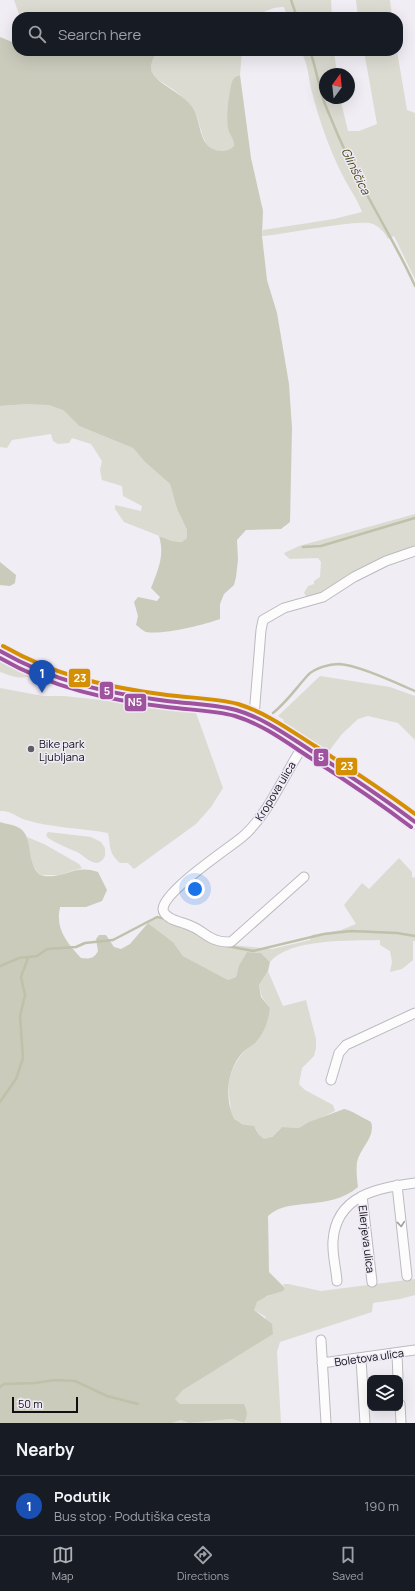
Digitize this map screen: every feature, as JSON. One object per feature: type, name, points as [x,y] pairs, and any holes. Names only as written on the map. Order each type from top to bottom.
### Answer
[{"type":"street","points":[[254,716],[263,620],[284,608],[323,597],[354,577],[386,562],[415,551]]},
{"type":"street","points":[[0,651],[35,670],[60,681],[87,688],[132,697],[235,710],[254,716],[390,802],[415,822]]},
{"type":"street","name":"Kropova ulica","points":[[303,746],[254,826],[242,838],[185,881],[166,902],[163,909],[164,913],[169,918],[193,927],[215,940],[231,942],[304,878]]},
{"type":"street","points":[[330,1080],[339,1053],[346,1045],[415,1013]]},
{"type":"street","name":"Ellerjeva ulica","points":[[337,1281],[333,1242],[334,1229],[345,1209],[362,1196],[377,1189],[415,1183]]},
{"type":"street","points":[[397,1185],[407,1276]]},
{"type":"street","name":"Ellerjeva ulica","points":[[362,1196],[372,1282]]},
{"type":"street","points":[[321,1340],[326,1423]]},
{"type":"street","name":"Boletova ulica","points":[[322,1363],[397,1354],[415,1350]]},
{"type":"street","points":[[397,1354],[398,1375]]},
{"type":"street","points":[[361,1359],[365,1423]]},
{"type":"street","points":[[400,1411],[401,1423]]},
{"type":"shaded area","points":[[14,0],[331,0],[332,12],[286,12],[284,7],[270,9],[263,12],[18,12]]},
{"type":"shaded area","points":[[356,0],[390,0],[391,12],[357,12]]},
{"type":"shaded area","points":[[155,56],[242,56],[240,75],[235,77],[232,81],[228,122],[235,142],[231,149],[228,151],[218,152],[211,149],[203,137],[195,112],[191,106],[179,94],[153,74],[151,66]]},
{"type":"shaded area","points":[[303,56],[335,56],[336,68],[319,68],[319,104],[341,104],[348,131],[359,131],[377,124],[365,56],[398,56],[407,110],[415,113],[415,279],[394,236],[388,239],[382,230],[373,224],[353,223],[262,236],[263,230],[334,219],[362,212],[358,202],[344,179],[329,145],[315,102]]},
{"type":"shaded area","points":[[49,404],[63,410],[79,426],[133,448],[145,462],[170,484],[177,509],[187,530],[187,538],[183,542],[172,541],[124,522],[115,509],[115,505],[141,511],[142,506],[123,496],[122,486],[102,480],[100,470],[102,461],[91,444],[72,438],[69,443],[58,444],[53,441],[51,434],[12,440],[7,448],[0,447],[0,406]]},
{"type":"shaded area","points":[[415,514],[415,548],[326,591],[307,597],[304,593],[308,586],[314,584],[314,581],[320,577],[321,562],[318,558],[290,559],[284,553],[299,546]]},
{"type":"shaded area","points":[[0,660],[31,675],[27,677],[20,677],[11,676],[0,672]]},
{"type":"shaded area","points":[[320,676],[390,687],[415,696],[415,740],[398,723],[368,716],[358,719],[342,734],[326,755],[281,726],[284,720],[278,716]]},
{"type":"shaded area","points":[[0,688],[43,696],[64,696],[195,710],[223,788],[211,807],[196,824],[134,869],[128,863],[120,863],[113,856],[108,833],[36,823],[4,811],[0,811]]},
{"type":"shaded area","points":[[48,832],[91,837],[101,842],[105,848],[105,856],[102,861],[94,863],[77,852],[48,838],[46,835]]},
{"type":"shaded area","points":[[27,837],[44,844],[79,864],[82,868],[59,875],[40,875],[31,863]]},
{"type":"shaded area","points":[[399,858],[412,872],[412,877],[415,878],[415,941],[413,941],[413,960],[402,969],[390,972],[392,962],[390,951],[380,945],[380,940],[321,942],[291,949],[279,954],[270,962],[261,953],[247,952],[239,965],[236,977],[228,980],[183,956],[173,942],[148,923],[155,918],[167,920],[232,945],[272,949],[310,940],[312,935],[341,930],[356,924],[344,905],[362,883],[369,889]]},
{"type":"shaded area","points":[[268,971],[283,1006],[306,1000],[316,1039],[316,1048],[314,1056],[302,1068],[299,1084],[305,1090],[333,1105],[335,1111],[299,1128],[282,1127],[272,1137],[266,1140],[260,1137],[254,1127],[234,1120],[231,1112],[229,1085],[232,1071],[238,1060],[261,1031],[267,1020],[270,1008],[262,997],[259,985]]},
{"type":"shaded area","points":[[415,1279],[415,1295],[373,1303],[372,1312],[280,1342],[277,1352],[281,1423],[244,1423],[247,1414],[244,1404],[180,1404],[174,1399],[183,1390],[250,1347],[266,1317],[254,1310],[255,1305],[261,1299],[285,1288],[283,1284],[321,1291]]},
{"type":"shaded area","points":[[232,1419],[243,1423],[189,1423]]},
{"type":"shaded area","points":[[181,1420],[189,1423],[172,1423]]},
{"type":"green space","points":[[0,37],[12,42],[12,56],[155,56],[151,65],[153,74],[161,82],[189,103],[196,114],[204,141],[208,146],[221,151],[228,150],[234,146],[234,141],[228,128],[228,104],[232,81],[235,77],[240,75],[251,158],[263,211],[262,236],[267,280],[277,313],[289,384],[292,428],[290,522],[281,529],[246,530],[237,540],[238,560],[236,577],[234,585],[224,594],[220,604],[220,619],[194,627],[153,633],[146,632],[136,625],[138,616],[134,602],[138,597],[157,601],[160,597],[151,588],[161,556],[161,543],[159,536],[172,541],[182,542],[187,538],[187,530],[177,509],[170,484],[145,462],[133,448],[79,426],[63,410],[49,405],[28,404],[0,406]]},
{"type":"green space","points":[[0,562],[16,575],[15,583],[10,586],[0,585]]},
{"type":"green space","points":[[0,822],[19,828],[25,834],[35,869],[40,875],[55,876],[82,870],[98,872],[107,890],[102,901],[86,907],[60,907],[59,922],[63,935],[81,958],[91,958],[95,956],[98,951],[96,939],[99,935],[106,935],[114,947],[121,949],[130,944],[148,923],[173,942],[183,956],[228,980],[236,977],[239,965],[247,952],[261,953],[270,962],[268,971],[259,985],[261,997],[270,1008],[269,1017],[259,1038],[243,1052],[233,1067],[230,1075],[228,1093],[234,1119],[242,1124],[254,1126],[259,1135],[264,1139],[272,1137],[282,1127],[299,1128],[309,1122],[344,1109],[354,1112],[371,1122],[372,1127],[370,1138],[357,1162],[358,1187],[347,1195],[335,1199],[287,1207],[277,1210],[268,1216],[269,1272],[285,1288],[283,1291],[267,1296],[257,1302],[254,1310],[272,1324],[273,1334],[183,1390],[175,1399],[180,1404],[244,1404],[247,1414],[244,1423],[232,1419],[189,1423],[181,1420],[172,1423],[0,1423]]},
{"type":"waterway","name":"Glinščica","points":[[291,0],[295,12]]},
{"type":"waterway","name":"Glinščica","points":[[311,56],[324,102],[338,135],[357,175],[402,258],[415,286]]},
{"type":"waterway","points":[[303,547],[321,546],[415,518]]},
{"type":"waterway","points":[[273,713],[283,704],[308,675],[318,668],[331,665],[347,665],[377,675],[415,691]]},
{"type":"waterway","points":[[0,966],[19,958],[37,956],[47,949],[76,947],[85,943],[113,940],[157,917],[166,919]]},
{"type":"waterway","points":[[227,946],[253,951],[324,934],[351,931],[397,933],[415,936]]},
{"type":"waterway","points":[[0,1102],[16,1079],[23,1058],[20,1016],[25,995],[21,977],[28,958]]},
{"type":"waterway","points":[[0,1387],[4,1384],[35,1383],[55,1380],[75,1381],[107,1396],[138,1404]]},
{"type":"transit line","name":"23","points":[[3,646],[42,665],[82,679],[123,688],[167,695],[220,700],[238,704],[259,712],[288,728],[366,779],[415,814]]},
{"type":"transit line","name":"5","points":[[0,651],[40,671],[81,685],[167,701],[219,706],[246,713],[285,734],[364,786],[415,822]]},
{"type":"transit line","name":"N5","points":[[0,658],[40,677],[80,691],[123,701],[218,712],[245,719],[283,740],[361,791],[411,827]]},
{"type":"place","name":"Podutik","points":[[42,693]]},
{"type":"place","name":"Bike park Ljubljana","points":[[31,749]]}]
